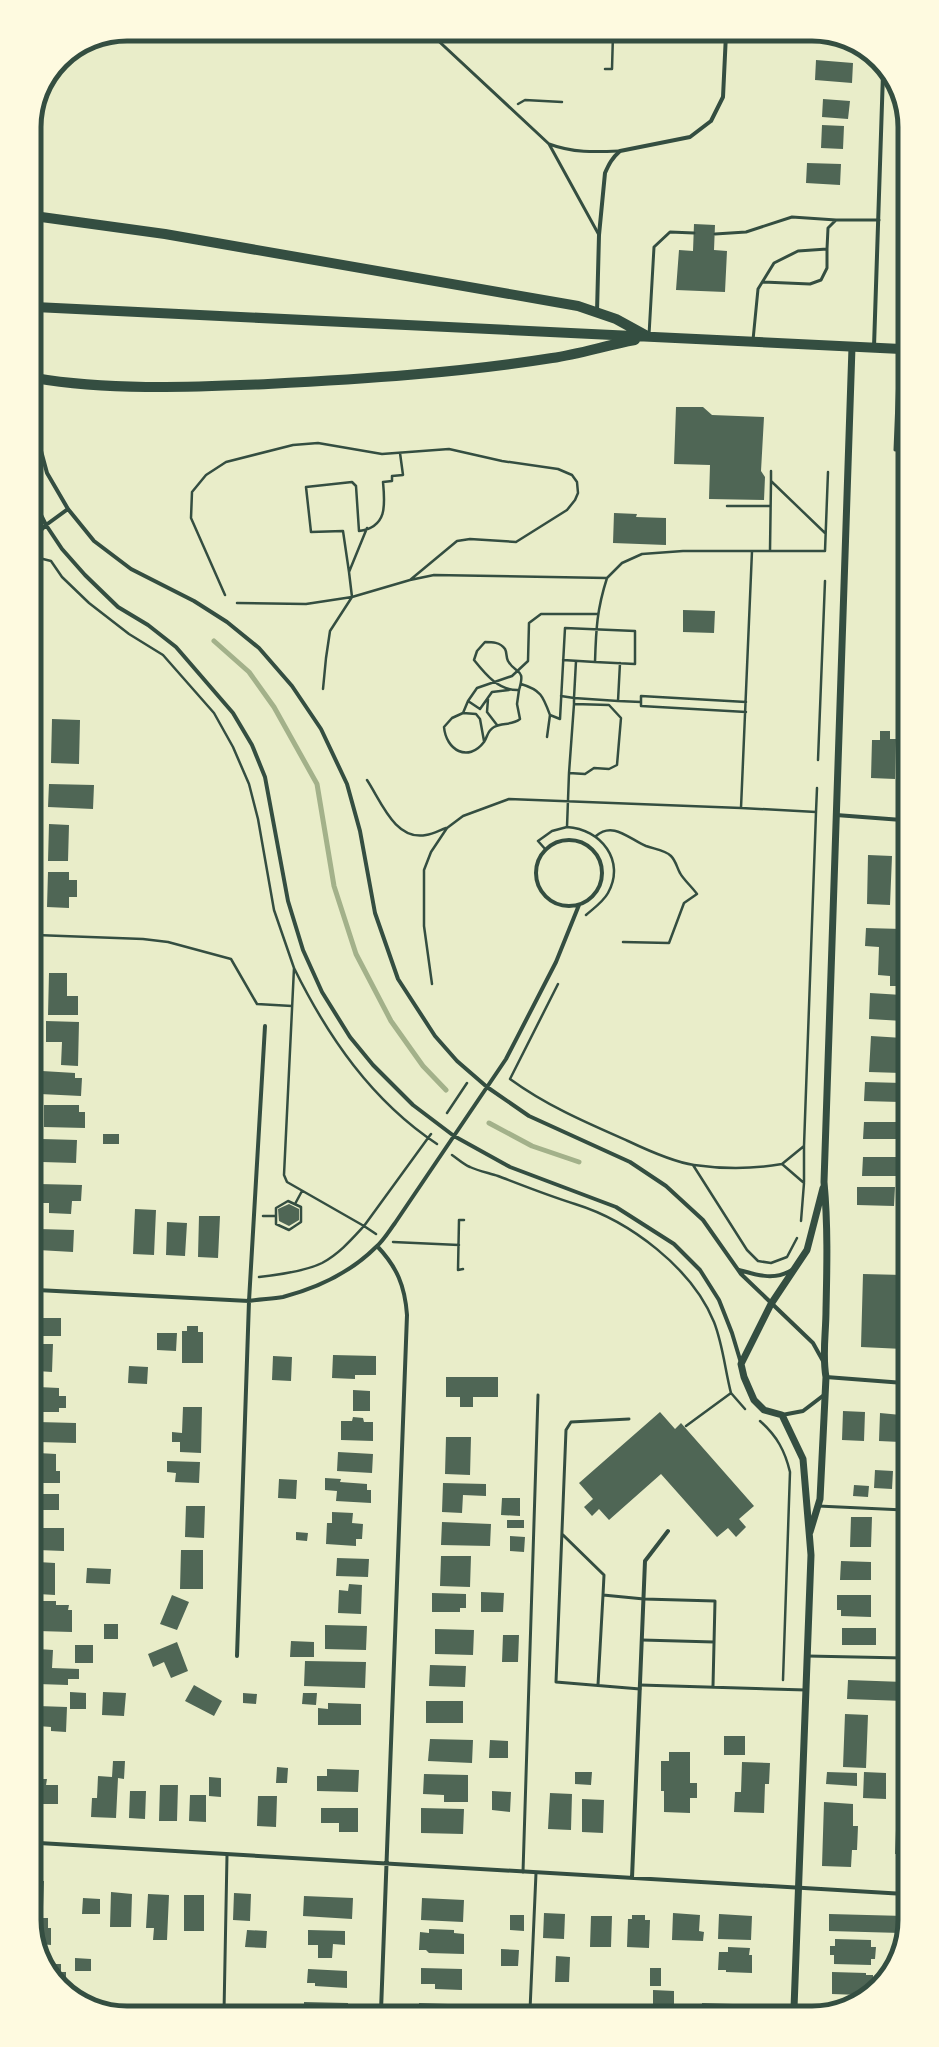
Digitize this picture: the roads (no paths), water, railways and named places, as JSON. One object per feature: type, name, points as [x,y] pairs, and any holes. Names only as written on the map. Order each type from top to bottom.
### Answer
[{"type":"main road","points":[[41,217],[173,235],[564,304],[616,319],[649,337]]},
{"type":"main road","points":[[41,307],[898,349]]},
{"type":"main road","points":[[41,379],[74,384],[185,386],[234,385],[404,376],[551,358],[649,337]]},
{"type":"street","points":[[597,313],[599,235],[606,173],[613,157],[620,152],[690,137],[711,121],[723,97],[726,41]]},
{"type":"street","points":[[874,348],[883,78]]},
{"type":"street","points":[[810,1532],[820,1500],[826,1377],[823,1361],[826,1313],[828,1223],[824,1182],[852,347]]},
{"type":"street","points":[[41,453],[47,473],[68,509],[94,540],[131,569],[194,601],[227,622],[259,648],[292,686],[321,729],[347,784],[360,830],[375,913],[398,979],[435,1036],[457,1061],[487,1087],[529,1116],[630,1162],[666,1186],[703,1220],[738,1270],[771,1304],[813,1343],[823,1361]]},
{"type":"street","points":[[41,530],[68,509]]},
{"type":"street","points":[[41,515],[62,549],[85,575],[118,607],[148,625],[176,647],[233,713],[252,744],[265,777],[288,901],[303,950],[322,992],[350,1037],[379,1073],[413,1104],[454,1136],[510,1167],[616,1207],[674,1244],[700,1270],[719,1300],[732,1333],[744,1378],[754,1400],[764,1410],[782,1415],[803,1411],[825,1394]]},
{"type":"street","points":[[836,815],[898,820]]},
{"type":"street","points":[[41,1290],[249,1300],[282,1297],[335,1277],[377,1246],[396,1223],[506,1059],[556,962],[579,905],[589,900],[599,888],[603,872],[601,860],[595,851],[586,844],[576,840],[565,840],[554,843],[539,858],[536,869],[540,890],[548,899],[557,904],[568,906],[579,905]]},
{"type":"street","points":[[237,1656],[249,1300],[265,1026]]},
{"type":"street","points":[[741,1364],[771,1304],[806,1250],[824,1182]]},
{"type":"street","points":[[377,1246],[391,1261],[401,1282],[406,1300],[407,1315],[382,2006]]},
{"type":"street","points":[[738,1270],[761,1276],[773,1277],[784,1274],[795,1267]]},
{"type":"street","points":[[826,1377],[898,1383]]},
{"type":"street","points":[[782,1415],[803,1459],[811,1555],[794,2006]]},
{"type":"street","points":[[632,1878],[645,1561],[668,1531]]},
{"type":"street","points":[[41,1843],[898,1894]]},
{"type":"lane","points":[[439,41],[549,144],[599,235]]},
{"type":"lane","points":[[549,144],[566,150],[585,152],[620,152]]},
{"type":"lane","points":[[715,234],[746,232],[792,217],[836,220],[879,220]]},
{"type":"lane","points":[[763,282],[810,284],[821,280],[827,268],[828,228],[836,220]]},
{"type":"lane","points":[[649,337],[654,247],[670,232],[694,233]]},
{"type":"lane","points":[[753,342],[758,289],[774,262],[798,251],[827,249]]},
{"type":"lane","points":[[898,389],[895,450],[898,450]]},
{"type":"lane","points":[[523,1872],[538,1394]]},
{"type":"lane","points":[[629,1419],[571,1422],[566,1430],[556,1682],[640,1687],[713,1686],[806,1690]]},
{"type":"lane","points":[[818,1506],[898,1510]]},
{"type":"lane","points":[[562,1534],[604,1575],[598,1685]]},
{"type":"lane","points":[[603,1594],[644,1598],[715,1601],[713,1686]]},
{"type":"lane","points":[[642,1640],[714,1642]]},
{"type":"lane","points":[[807,1656],[898,1658]]},
{"type":"lane","points":[[224,2006],[227,1855]]},
{"type":"lane","points":[[530,2006],[536,1873]]},
{"type":"waterway","points":[[214,641],[249,672],[274,707],[317,784],[334,886],[356,954],[391,1021],[423,1066],[446,1090]]},
{"type":"waterway","points":[[489,1123],[532,1146],[579,1162]]}]
